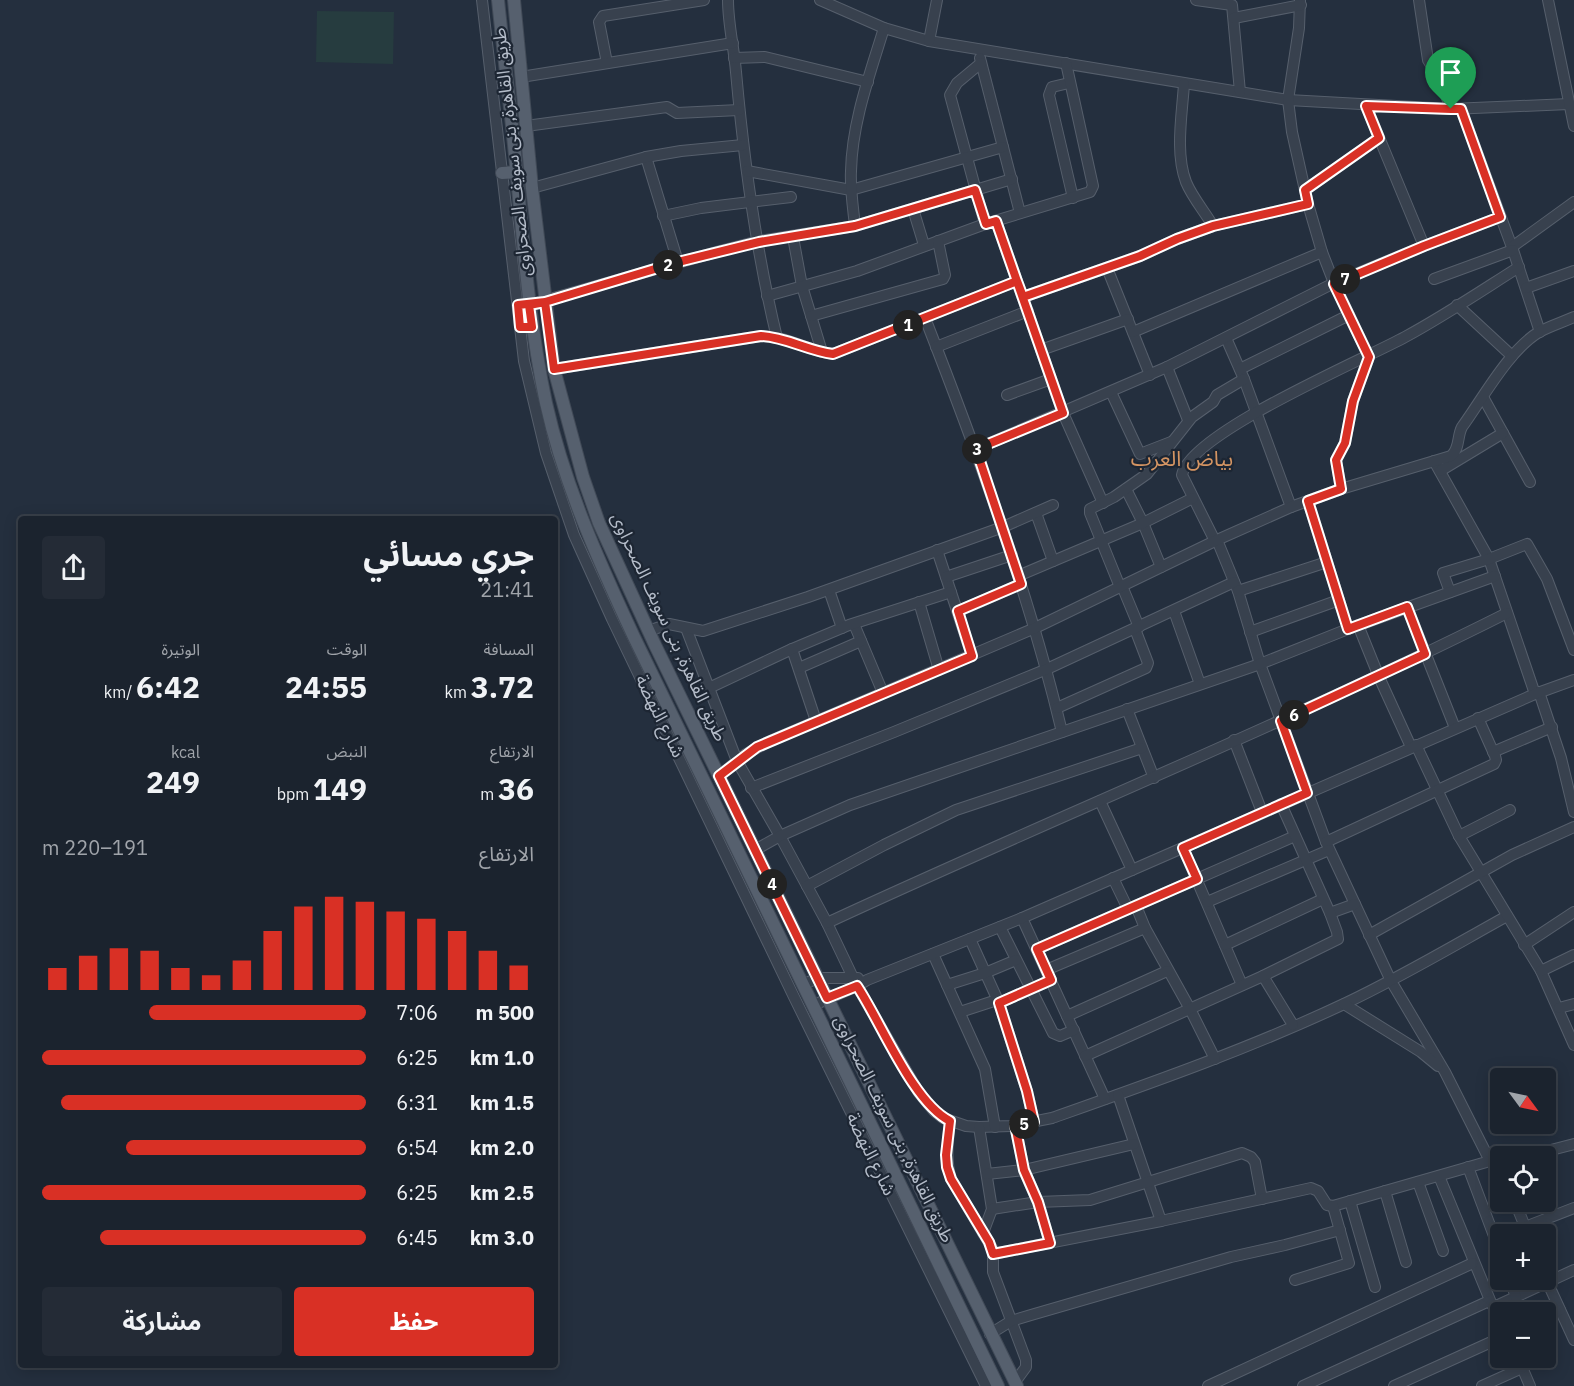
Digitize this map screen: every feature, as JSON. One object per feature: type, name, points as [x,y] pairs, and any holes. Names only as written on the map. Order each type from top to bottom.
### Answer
[{"type":"main road","name":"طريق القاهرة, بنى سويف الصحراوى","points":[[498,0],[517,172],[526,327],[561,457],[598,558],[634,637],[998,1386]]},
{"type":"main road","name":"طريق القاهرة, بنى سويف الصحراوى","points":[[514,0],[532,188],[554,369],[583,477],[599,523],[648,631],[1016,1384]]},
{"type":"main road","points":[[502,174],[517,172]]},
{"type":"street","points":[[482,0],[502,174],[524,305],[545,302],[678,262],[759,242],[855,226],[1012,179]]},
{"type":"street","points":[[607,63],[599,22],[603,16],[704,0]]},
{"type":"street","points":[[728,0],[751,201],[767,296],[777,338]]},
{"type":"street","points":[[820,0],[834,3],[884,28],[929,41],[1288,100],[1366,106],[1456,109],[1569,104]]},
{"type":"street","points":[[929,41],[937,0]]},
{"type":"street","points":[[1196,0],[1232,5],[1240,92]]},
{"type":"street","points":[[1419,0],[1428,60],[1456,109],[1513,249],[1540,332]]},
{"type":"street","points":[[1548,0],[1574,126]]},
{"type":"street","points":[[1234,18],[1300,2],[1288,100],[1292,132],[1308,204],[1323,252],[1334,284],[1369,357],[1353,401],[1345,443],[1336,460],[1341,489]]},
{"type":"street","points":[[855,226],[851,190],[852,158],[868,82],[884,28]]},
{"type":"street","points":[[522,77],[733,43]]},
{"type":"street","points":[[978,49],[1020,213]]},
{"type":"street","points":[[735,58],[765,57],[868,82]]},
{"type":"street","points":[[981,63],[957,83],[950,95],[966,158],[975,190],[1017,281],[1063,413],[1103,503]]},
{"type":"street","points":[[767,296],[857,271],[924,245],[1020,213],[1087,194],[1093,186],[1066,63]]},
{"type":"street","points":[[1070,83],[1052,87],[1049,95],[1073,198]]},
{"type":"street","points":[[1184,84],[1180,136],[1183,169],[1187,184],[1213,226]]},
{"type":"street","points":[[1366,106],[1424,246]]},
{"type":"street","points":[[526,126],[667,107],[678,113],[739,110]]},
{"type":"street","points":[[1305,190],[1379,138]]},
{"type":"street","points":[[532,188],[646,157],[743,145]]},
{"type":"street","points":[[747,171],[851,190],[1003,147]]},
{"type":"street","points":[[646,157],[678,262]]},
{"type":"street","points":[[663,216],[701,208],[791,197]]},
{"type":"street","points":[[1434,279],[1513,249],[1574,202]]},
{"type":"street","points":[[1023,297],[1140,256],[1213,226],[1308,204]]},
{"type":"street","points":[[913,209],[924,245]]},
{"type":"street","points":[[976,449],[1150,375],[1334,284],[1500,217]]},
{"type":"street","points":[[793,237],[802,286],[822,352]]},
{"type":"street","points":[[811,316],[944,279],[938,241]]},
{"type":"street","points":[[1133,332],[1323,252]]},
{"type":"street","points":[[1490,1150],[1391,981],[1354,904],[1307,793],[1260,664],[1236,587],[1216,540],[1182,475],[1187,465],[1214,439],[1256,412],[1369,357],[1519,267]]},
{"type":"street","points":[[1107,268],[1150,375]]},
{"type":"street","points":[[1526,288],[1574,271]]},
{"type":"street","points":[[554,369],[761,336],[777,338],[833,354],[1017,281]]},
{"type":"street","points":[[1457,305],[1512,356]]},
{"type":"street","points":[[936,347],[1028,311]]},
{"type":"street","points":[[1057,708],[1146,668],[1148,663],[1121,587],[1100,542],[1089,511],[1091,507],[1103,503],[1126,489],[1152,469],[1188,420],[1213,402],[1217,395],[1242,374],[1349,315]]},
{"type":"street","points":[[1437,466],[1455,453],[1460,431],[1512,356],[1524,343],[1540,332],[1574,317]]},
{"type":"street","points":[[925,318],[976,449],[1003,527],[1047,669],[1062,732]]},
{"type":"street","points":[[1041,350],[1128,319]]},
{"type":"street","name":"شارع النهضة","points":[[526,327],[526,371],[546,453],[585,561],[794,998],[986,1386]]},
{"type":"street","points":[[1226,338],[1242,374],[1291,507]]},
{"type":"street","points":[[1167,367],[1188,420]]},
{"type":"street","points":[[1007,395],[1051,379]]},
{"type":"street","points":[[1111,392],[1140,454],[1172,442]]},
{"type":"street","points":[[1483,398],[1530,482]]},
{"type":"street","points":[[719,776],[757,747],[1035,628],[1216,540],[1291,507],[1341,489],[1437,466],[1503,433]]},
{"type":"street","points":[[1437,466],[1489,559],[1507,613],[1552,727],[1574,812]]},
{"type":"street","points":[[1126,489],[1161,567]]},
{"type":"street","points":[[958,611],[1053,561],[1143,523],[1193,498]]},
{"type":"street","points":[[1308,501],[1339,600],[1459,836],[1541,971],[1574,1045]]},
{"type":"street","points":[[648,631],[669,624],[703,631],[829,590],[1003,527],[1053,505]]},
{"type":"street","points":[[1036,513],[1053,561]]},
{"type":"street","points":[[1450,592],[1443,573],[1489,559],[1526,544],[1529,545],[1556,600],[1574,650]]},
{"type":"street","points":[[937,550],[972,656]]},
{"type":"street","points":[[946,577],[1012,555]]},
{"type":"street","points":[[751,788],[1047,669],[1174,611],[1236,587],[1327,561]]},
{"type":"street","points":[[755,850],[780,836],[850,805],[1260,664],[1353,627],[1495,576]]},
{"type":"street","points":[[829,590],[842,628]]},
{"type":"street","points":[[709,688],[842,628],[951,592]]},
{"type":"street","points":[[1250,632],[1339,600]]},
{"type":"street","points":[[919,602],[939,670]]},
{"type":"street","points":[[1407,607],[1455,728]]},
{"type":"street","points":[[1174,611],[1200,684]]},
{"type":"street","points":[[827,923],[932,874],[1379,677],[1507,613]]},
{"type":"street","points":[[854,624],[883,693]]},
{"type":"street","points":[[686,628],[737,761],[751,788],[827,923],[855,982],[919,1093],[934,1111],[950,1121],[979,1127],[1015,1125],[1034,1122],[1118,1095],[1215,1059],[1344,1004],[1391,981],[1506,916]]},
{"type":"street","points":[[799,668],[861,641]]},
{"type":"street","points":[[792,649],[816,721]]},
{"type":"street","points":[[804,984],[818,978],[855,982],[867,980],[933,954],[1113,879],[1478,718],[1574,680]]},
{"type":"street","points":[[1127,709],[1154,778]]},
{"type":"street","points":[[1207,902],[1306,860],[1328,846],[1494,764],[1496,760],[1494,752],[1478,718]]},
{"type":"street","points":[[1494,752],[1552,727]]},
{"type":"street","points":[[1234,740],[1262,812]]},
{"type":"street","points":[[807,886],[956,810],[1142,748]]},
{"type":"street","points":[[1100,801],[1132,870]]},
{"type":"street","points":[[1085,1056],[1263,976],[1338,939],[1330,913],[1281,804]]},
{"type":"street","points":[[1459,836],[1510,810]]},
{"type":"street","points":[[1369,935],[1512,855],[1574,827]]},
{"type":"street","points":[[1037,949],[1295,836]]},
{"type":"street","points":[[1183,848],[1242,985]]},
{"type":"street","points":[[1113,879],[1145,928],[1215,1059]]},
{"type":"street","points":[[1225,945],[1323,899]]},
{"type":"street","points":[[1330,913],[1354,904]]},
{"type":"street","points":[[1524,945],[1574,912]]},
{"type":"street","points":[[1022,918],[1105,1099]]},
{"type":"street","points":[[1000,927],[1053,1033],[1060,1036],[1074,1030]]},
{"type":"street","points":[[960,1012],[998,1002],[1030,989],[1048,975],[1145,928]]},
{"type":"street","points":[[970,939],[998,1002],[1027,1091],[1034,1122]]},
{"type":"street","points":[[933,954],[985,1069],[995,1127]]},
{"type":"street","points":[[1541,971],[1574,955]]},
{"type":"street","points":[[947,985],[1016,960]]},
{"type":"street","points":[[1067,1016],[1167,971]]},
{"type":"street","points":[[1263,976],[1293,1026]]},
{"type":"street","points":[[814,1005],[855,982]]},
{"type":"street","points":[[1344,1004],[1421,1053],[1445,1072]]},
{"type":"street","points":[[1559,1008],[1574,1004]]},
{"type":"street","points":[[1118,1095],[1161,1221]]},
{"type":"street","points":[[950,1121],[947,1167],[951,1179],[993,1254],[993,1272],[1025,1352],[1026,1367],[1016,1384]]},
{"type":"street","points":[[1015,1125],[1024,1170],[1038,1202],[1050,1243]]},
{"type":"street","points":[[979,1127],[992,1209],[983,1233]]},
{"type":"street","points":[[987,1174],[1024,1170],[1134,1144]]},
{"type":"street","points":[[1556,1149],[1574,1144]]},
{"type":"street","points":[[992,1209],[1038,1202],[1090,1200],[1242,1154],[1251,1157],[1255,1162],[1262,1199]]},
{"type":"street","points":[[993,1254],[1161,1221],[1311,1188],[1318,1191],[1327,1206],[1333,1206],[1468,1167],[1490,1163]]},
{"type":"street","points":[[1468,1167],[1490,1225]]},
{"type":"street","points":[[1439,1176],[1492,1305],[1496,1306],[1528,1290]]},
{"type":"street","points":[[1418,1182],[1443,1251]]},
{"type":"street","points":[[1385,1191],[1406,1263]]},
{"type":"street","points":[[1350,1201],[1375,1287]]},
{"type":"street","points":[[1295,1280],[1348,1265],[1333,1206]]},
{"type":"street","points":[[1541,1224],[1574,1208]]},
{"type":"street","points":[[990,1334],[1011,1321],[1231,1257],[1340,1230]]},
{"type":"street","points":[[1208,1386],[1473,1263]]},
{"type":"street","points":[[1556,1276],[1574,1270]]},
{"type":"street","points":[[1514,1290],[1516,1297]]},
{"type":"street","points":[[1552,1290],[1566,1315],[1574,1340]]},
{"type":"street","points":[[1303,1386],[1489,1300]]},
{"type":"street","points":[[1394,1386],[1490,1343]]},
{"type":"street","points":[[1482,1386],[1512,1368]]},
{"type":"street","points":[[1522,1368],[1530,1386]]},
{"type":"green space","points":[[317,11],[394,12],[393,64],[316,62]]},
{"type":"district","name":"بياض العرب","points":[[1182,459]]},
{"type":"route","points":[[1451,109],[1366,106],[1379,138],[1305,190],[1308,204],[1213,226],[1140,256],[1023,297],[1017,281],[833,354],[777,338],[761,336],[554,369],[545,302],[529,305],[532,327],[520,327],[518,305],[545,302],[678,262],[759,242],[855,226],[975,190],[986,224],[996,221],[1023,297],[1063,413],[976,449],[1021,584],[958,611],[972,656],[757,747],[719,776],[827,998],[857,986],[919,1093],[934,1111],[950,1121],[947,1167],[951,1179],[989,1242],[993,1254],[1050,1243],[1038,1202],[1022,1164],[1015,1125],[1034,1122],[1027,1091],[999,1003],[1051,980],[1037,949],[1197,879],[1183,848],[1307,793],[1281,721],[1425,654],[1407,607],[1348,629],[1308,501],[1341,489],[1336,460],[1345,443],[1353,401],[1369,357],[1334,284],[1500,217],[1461,109],[1451,109]]}]
